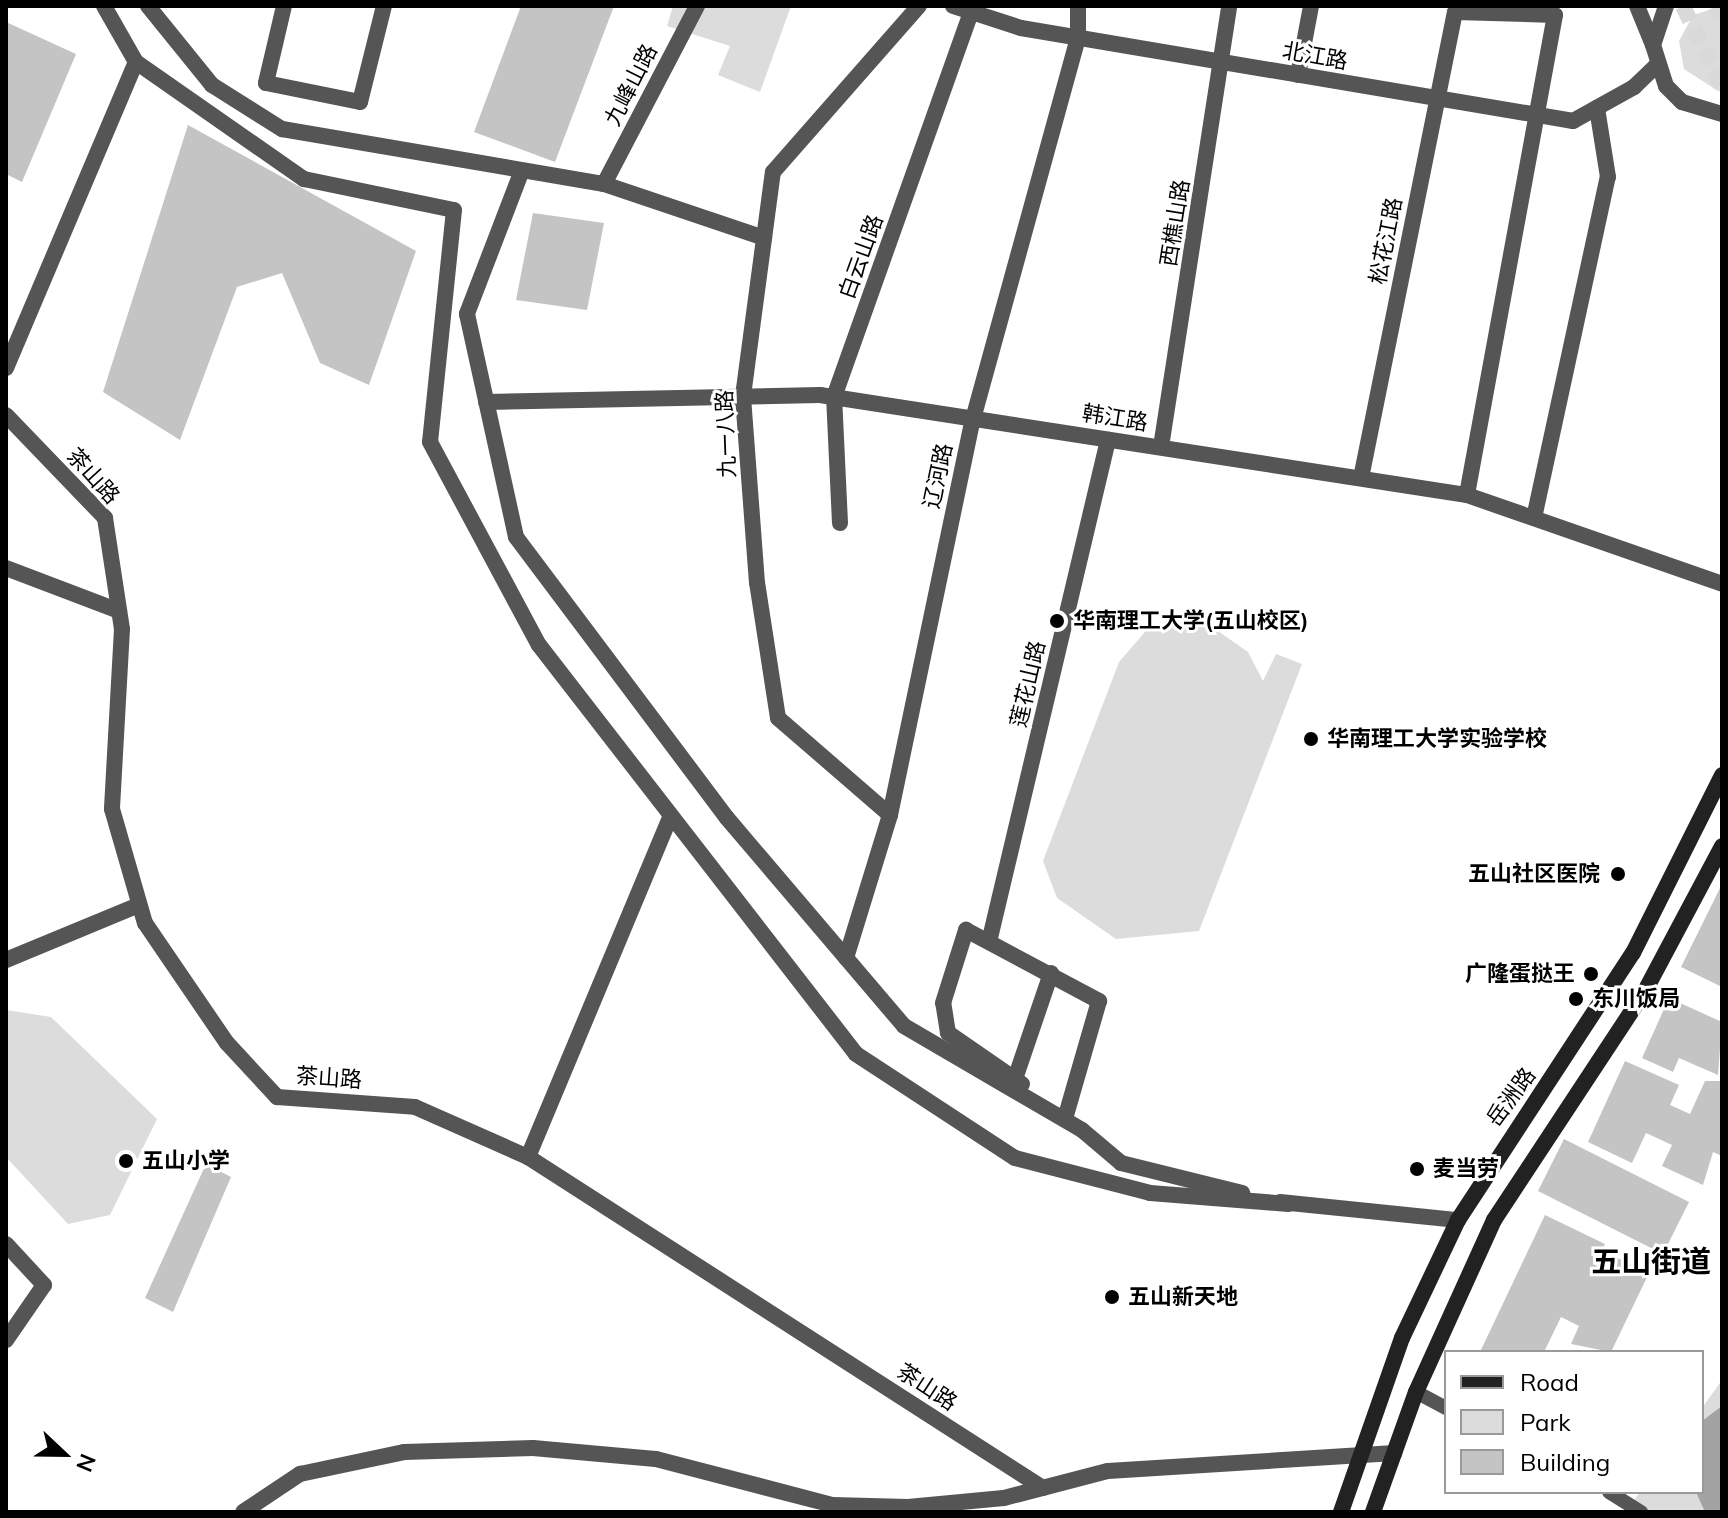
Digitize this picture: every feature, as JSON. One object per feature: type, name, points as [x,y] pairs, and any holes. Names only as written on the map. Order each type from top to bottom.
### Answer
[{"type":"main road","name":"岳洲路","points":[[1341,1512],[1357,1455],[1458,1220],[1633,953],[1722,775]]},
{"type":"main road","points":[[1373,1512],[1416,1392],[1506,1198],[1645,991],[1722,846]]},
{"type":"main road","points":[[1379,1493],[1387,1512]]},
{"type":"street","points":[[104,6],[136,62],[304,179],[454,210],[430,442],[539,645],[670,818],[856,1054],[1015,1158],[1150,1193],[1458,1220]]},
{"type":"street","points":[[148,6],[212,85],[282,129],[521,173],[604,184],[764,238]]},
{"type":"street","points":[[284,6],[266,83],[360,102],[384,6]]},
{"type":"street","name":"九峰山路","points":[[604,184],[697,6]]},
{"type":"street","name":"九一八路","points":[[890,815],[778,718],[757,583],[743,396],[773,172],[919,6]]},
{"type":"street","name":"北江路","points":[[953,6],[1078,38],[1573,121],[1597,108],[1656,66]]},
{"type":"street","name":"辽河路","points":[[846,958],[890,815],[973,419],[1078,38],[1078,6]]},
{"type":"street","name":"西樵山路","points":[[1161,447],[1223,62],[1229,6]]},
{"type":"street","points":[[1298,75],[1311,6]]},
{"type":"street","points":[[1637,6],[1653,45],[1656,66],[1682,102],[1722,114]]},
{"type":"street","points":[[1653,45],[1666,6]]},
{"type":"street","name":"白云山路","points":[[840,523],[834,397],[971,12]]},
{"type":"street","name":"松花江路","points":[[1361,478],[1455,12],[1555,15],[1537,115]]},
{"type":"street","points":[[6,368],[136,62]]},
{"type":"street","points":[[1534,518],[1608,177],[1597,108]]},
{"type":"street","points":[[1467,495],[1537,115]]},
{"type":"street","points":[[521,173],[467,314],[516,537],[727,818],[904,1026],[1082,1130]]},
{"type":"street","name":"韩江路","points":[[486,402],[834,397],[1467,495],[1722,584]]},
{"type":"street","name":"茶山路","points":[[6,415],[105,518],[119,611],[112,809],[145,923],[227,1043],[277,1097],[415,1107],[528,1157],[1043,1488]]},
{"type":"street","name":"莲花山路","points":[[990,938],[1108,440]]},
{"type":"street","points":[[6,568],[119,611]]},
{"type":"street","points":[[528,1157],[670,818]]},
{"type":"street","points":[[6,960],[139,905]]},
{"type":"street","points":[[1066,1115],[1099,1001],[990,938],[966,930],[943,1003],[948,1033],[1066,1115],[1121,1163],[1289,1204]]},
{"type":"street","points":[[1015,1079],[1051,973]]},
{"type":"street","points":[[6,1244],[44,1285],[6,1340]]},
{"type":"street","points":[[243,1512],[300,1474],[404,1452],[533,1448],[656,1459],[832,1505],[869,1509],[1004,1498],[1108,1471],[1394,1453]]},
{"type":"lane","points":[[1416,1392],[1444,1407]]},
{"type":"lane","points":[[1612,1494],[1641,1512]]},
{"type":"green space","points":[[673,6],[791,6],[760,92],[718,75],[730,46],[667,26]]},
{"type":"green space","points":[[1722,6],[1722,91],[1718,91],[1684,69],[1679,41],[1693,15]]},
{"type":"green space","points":[[1208,624],[1248,652],[1263,681],[1276,654],[1302,664],[1199,931],[1116,939],[1057,898],[1043,861],[1119,662],[1150,626]]},
{"type":"green space","points":[[6,1010],[51,1017],[157,1119],[110,1215],[68,1224],[6,1157]]},
{"type":"green space","points":[[1722,1380],[1722,1512],[1626,1512],[1639,1494],[1704,1494],[1704,1405]]},
{"type":"shaded area","points":[[1722,1406],[1722,1512],[1705,1512],[1697,1494],[1704,1494],[1704,1420]]},
{"type":"building","points":[[521,6],[614,6],[555,162],[474,132]]},
{"type":"building","points":[[6,22],[76,54],[22,182],[6,174]]},
{"type":"building","points":[[188,125],[416,251],[369,385],[320,363],[282,273],[237,287],[180,440],[103,392]]},
{"type":"building","points":[[533,213],[604,223],[587,310],[516,300]]},
{"type":"building","points":[[1722,884],[1722,987],[1681,967]]},
{"type":"building","points":[[1669,998],[1722,1022],[1718,1075],[1679,1058],[1673,1072],[1642,1058]]},
{"type":"building","points":[[1625,1061],[1679,1085],[1670,1105],[1690,1114],[1705,1081],[1722,1081],[1722,1156],[1713,1152],[1703,1185],[1662,1166],[1672,1145],[1646,1133],[1632,1163],[1588,1142]]},
{"type":"building","points":[[1564,1139],[1689,1202],[1663,1254],[1538,1191]]},
{"type":"building","points":[[206,1164],[231,1177],[173,1312],[145,1298]]},
{"type":"building","points":[[1545,1215],[1605,1244],[1595,1265],[1601,1268],[1607,1253],[1649,1273],[1612,1350],[1571,1344],[1579,1326],[1561,1317],[1545,1350],[1481,1350]]},
{"type":"tunnel","points":[[1683,6],[1722,87]]},
{"type":"tunnel","points":[[1716,6],[1722,18]]},
{"type":"place","name":"华南理工大学(五山校区)","points":[[1057,621]]},
{"type":"place","name":"华南理工大学实验学校","points":[[1311,739]]},
{"type":"place","name":"五山社区医院","points":[[1618,874]]},
{"type":"place","name":"广隆蛋挞王","points":[[1591,974]]},
{"type":"place","name":"东川饭局","points":[[1576,999]]},
{"type":"place","name":"五山小学","points":[[126,1161]]},
{"type":"place","name":"麦当劳","points":[[1417,1169]]},
{"type":"place","name":"五山新天地","points":[[1112,1297]]},
{"type":"district","name":"五山街道","points":[[1651,1261]]}]
